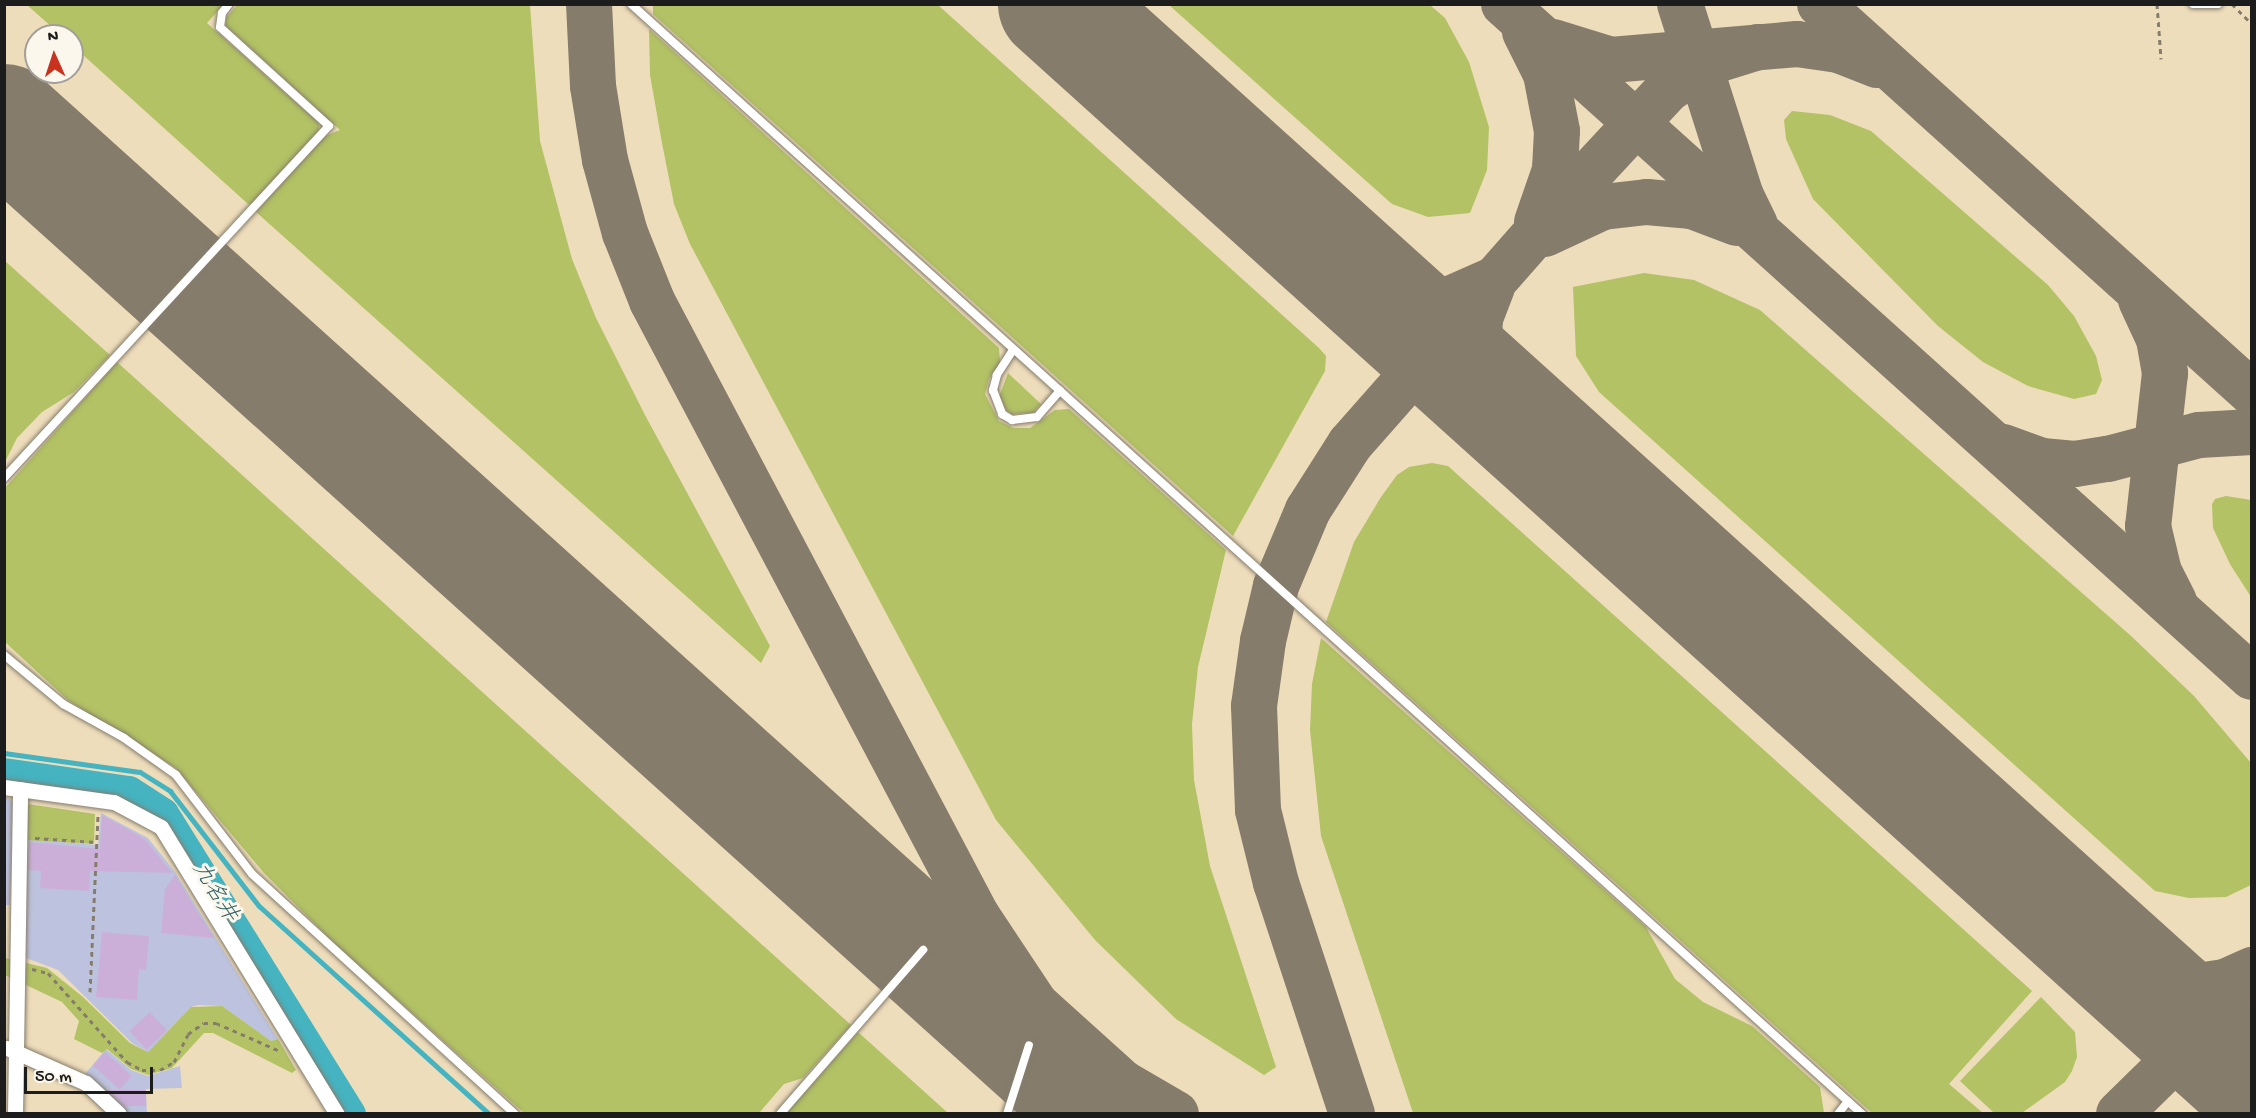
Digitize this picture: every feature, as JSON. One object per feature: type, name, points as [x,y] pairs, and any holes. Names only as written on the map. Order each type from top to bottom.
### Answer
[{"type":"street","points":[[4,787],[99,800],[139,812],[161,827],[337,1113]]},
{"type":"street","points":[[15,1113],[10,1049],[16,966],[20,789]]},
{"type":"street","points":[[10,1049],[86,1083],[119,1113]]},
{"type":"lane","points":[[4,478],[329,126],[220,27],[222,13],[230,4]]},
{"type":"lane","points":[[631,4],[1862,1113]]},
{"type":"lane","points":[[2193,4],[2218,4]]},
{"type":"lane","points":[[1013,350],[997,375],[993,390],[1002,414],[1012,420],[1037,417],[1060,391]]},
{"type":"lane","points":[[4,655],[63,704],[124,738],[176,775],[252,874],[515,1113]]},
{"type":"lane","points":[[780,1113],[923,950]]},
{"type":"lane","points":[[1007,1113],[1029,1045]]},
{"type":"lane","points":[[1838,1113],[1848,1101]]},
{"type":"path","points":[[2157,4],[2161,58]]},
{"type":"path","points":[[2232,4],[2252,24]]},
{"type":"path","points":[[90,992],[99,800]]},
{"type":"path","points":[[19,838],[96,842]]},
{"type":"path","points":[[16,966],[48,973],[126,1062],[142,1070],[160,1070],[174,1062],[188,1034],[204,1023],[216,1023],[304,1060]]},
{"type":"shaded area","points":[[5,796],[13,802],[10,905],[5,905]]},
{"type":"shaded area","points":[[101,813],[148,838],[175,872],[278,1039],[271,1041],[222,1006],[198,1005],[191,1007],[148,1052],[132,1043],[58,970],[21,956],[25,839],[98,845]]},
{"type":"shaded area","points":[[106,1049],[131,1070],[148,1076],[180,1066],[182,1088],[146,1089],[147,1113],[127,1113],[85,1074]]},
{"type":"green space","points":[[238,4],[530,5],[540,141],[572,259],[596,318],[645,415],[770,646],[761,663],[256,212],[325,136],[340,130],[226,26],[226,18]]},
{"type":"green space","points":[[27,5],[223,5],[207,23],[319,123],[319,131],[254,203],[248,204],[84,56],[84,24],[48,24]]},
{"type":"green space","points":[[653,5],[938,5],[1319,348],[1326,356],[1325,371],[1233,536],[653,14]]},
{"type":"green space","points":[[1169,5],[1430,5],[1445,18],[1469,62],[1489,127],[1487,170],[1470,213],[1428,217],[1392,204]]},
{"type":"green space","points":[[649,29],[999,348],[1000,363],[989,379],[985,394],[999,421],[1014,428],[1030,428],[1055,410],[1069,409],[1226,550],[1198,667],[1192,724],[1194,780],[1210,866],[1276,1067],[1264,1075],[1176,1019],[1095,940],[996,820],[690,244],[674,204],[662,143],[650,75]]},
{"type":"green space","points":[[1792,111],[1830,115],[1871,131],[2048,285],[2074,316],[2096,356],[2102,380],[2096,394],[2074,399],[2028,386],[1983,362],[1938,326],[1813,199],[1786,139],[1784,120]]},
{"type":"green space","points":[[5,261],[110,355],[74,392],[42,412],[17,438],[5,462]]},
{"type":"green space","points":[[1644,273],[1694,280],[1760,310],[2130,635],[2194,696],[2251,763],[2251,885],[2226,897],[2189,898],[2155,891],[1599,392],[1576,356],[1573,287]]},
{"type":"green space","points":[[117,362],[851,1025],[803,1078],[784,1084],[759,1113],[524,1113],[335,944],[264,873],[176,768],[69,701],[5,642],[5,488]]},
{"type":"green space","points":[[1008,373],[1041,404],[1033,413],[1011,414],[1004,407],[999,397]]},
{"type":"green space","points":[[1432,463],[1448,466],[2032,991],[1949,1084],[1983,1113],[1872,1113],[1326,622],[1354,542],[1381,497],[1397,475],[1409,467]]},
{"type":"green space","points":[[2226,496],[2251,500],[2251,597],[2230,564],[2213,528],[2212,504],[2215,499]]},
{"type":"green space","points":[[1321,638],[1646,927],[1675,979],[1703,1002],[1752,1026],[1820,1087],[1824,1113],[1413,1113],[1321,836],[1310,730],[1312,684]]},
{"type":"green space","points":[[28,804],[95,814],[94,844],[26,840]]},
{"type":"green space","points":[[5,958],[47,968],[83,997],[130,1043],[148,1052],[191,1007],[222,1006],[271,1041],[278,1039],[296,1070],[292,1073],[213,1033],[204,1033],[172,1068],[148,1075],[131,1069],[107,1049],[102,1053],[74,1039],[79,1021],[62,1002],[5,975]]},
{"type":"green space","points":[[2041,997],[2075,1032],[2077,1057],[2072,1071],[2065,1082],[2022,1113],[1994,1113],[1960,1081]]},
{"type":"green space","points":[[858,1032],[948,1113],[787,1113]]},
{"type":"building","points":[[102,815],[145,839],[172,873],[90,871],[89,891],[40,888],[41,871],[28,870],[29,842],[100,849]]},
{"type":"building","points":[[175,875],[214,938],[161,933],[165,889]]},
{"type":"building","points":[[102,932],[149,936],[146,970],[139,969],[137,1000],[96,997]]},
{"type":"building","points":[[150,1012],[167,1030],[147,1049],[130,1031]]},
{"type":"building","points":[[105,1052],[132,1076],[120,1089],[93,1065]]},
{"type":"building","points":[[107,1090],[146,1090],[146,1106],[125,1106]]},
{"type":"waterway","points":[[4,753],[140,772],[170,791],[259,906],[489,1114]]},
{"type":"waterway","name":"九名井","points":[[4,774],[129,792],[163,814],[350,1114]]},
{"type":"taxiway","points":[[589,4],[593,86],[605,160],[625,233],[652,301],[977,916],[1046,1020],[1123,1114]]},
{"type":"taxiway","points":[[1504,4],[2252,677]]},
{"type":"taxiway","points":[[1680,4],[1741,196],[1755,225]]},
{"type":"taxiway","points":[[1820,4],[2252,393]]},
{"type":"taxiway","points":[[1525,32],[1546,74],[1557,131],[1555,170],[1537,222]]},
{"type":"taxiway","points":[[1553,42],[1611,60],[1797,44],[1839,50],[1877,65]]},
{"type":"taxiway","points":[[1352,1114],[1276,883],[1258,810],[1254,706],[1263,641],[1276,586],[1308,510],[1350,444],[1565,200],[1668,89],[1713,61],[1758,47]]},
{"type":"taxiway","points":[[1545,234],[1603,207],[1647,202],[1692,206],[1737,223]]},
{"type":"taxiway","points":[[1351,270],[1384,292],[1409,300],[1450,299],[1493,280]]},
{"type":"taxiway","points":[[1492,287],[1480,319],[1478,355],[1491,387],[1511,416]]},
{"type":"taxiway","points":[[2141,300],[2159,339],[2165,373],[2148,526],[2159,572],[2174,601]]},
{"type":"taxiway","points":[[2003,447],[2042,461],[2075,464],[2108,459],[2199,435],[2252,432]]},
{"type":"taxiway","points":[[881,911],[1042,1032]]},
{"type":"taxiway","points":[[2120,963],[2156,982],[2184,988],[2225,982],[2252,970]]},
{"type":"taxiway","points":[[2119,1114],[2172,1062],[2252,974]]},
{"type":"taxiway","points":[[2252,984],[2244,1026],[2252,1065]]},
{"type":"taxiway","points":[[1099,1069],[1176,1114]]},
{"type":"runway","points":[[1056,4],[2252,1082]]},
{"type":"runway","points":[[4,122],[1105,1114]]}]
